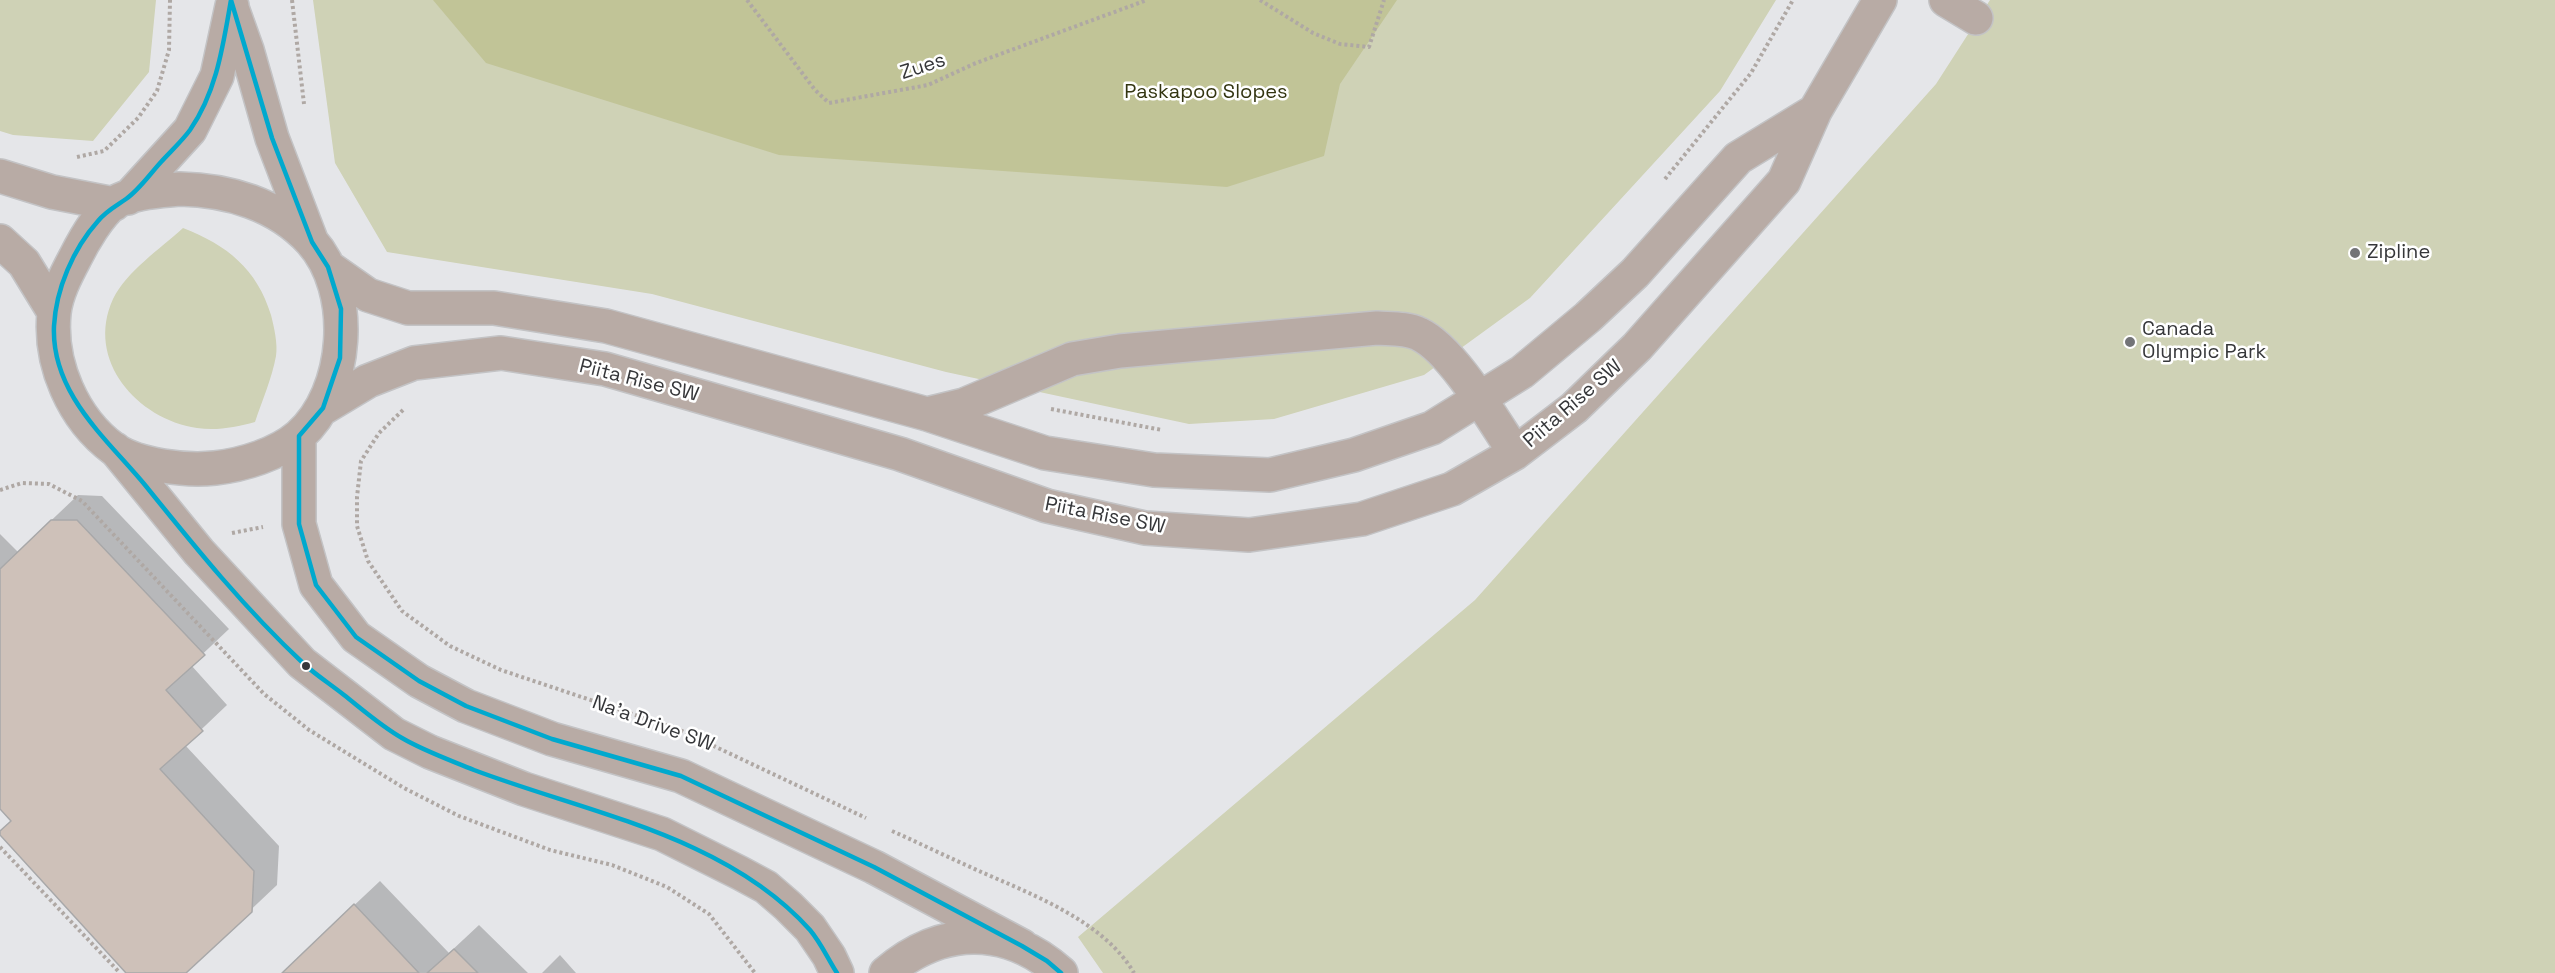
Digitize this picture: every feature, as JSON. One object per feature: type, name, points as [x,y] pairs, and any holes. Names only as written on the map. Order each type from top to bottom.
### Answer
[{"type":"street","name":"Piita Rise SW","points":[[323,408],[368,381],[414,363],[501,353],[605,369],[900,454],[1047,506],[1145,528],[1249,535],[1362,519],[1452,489],[1515,453],[1574,408],[1637,347],[1784,181],[1815,111],[1880,0]]},
{"type":"street","points":[[1946,0],[1976,18]]},
{"type":"street","points":[[231,4],[217,76],[190,130],[95,225],[79,249],[64,279],[54,312],[54,338],[58,365],[79,411],[115,449],[199,552],[302,663],[394,734],[430,752],[524,789],[662,834],[766,887],[788,906],[816,938],[829,956],[837,973]]},
{"type":"street","points":[[115,449],[164,466],[216,468],[264,455],[299,436],[323,408],[340,358],[341,309],[272,138],[248,50],[231,4]]},
{"type":"street","name":"Piita Rise SW","points":[[121,201],[180,189],[207,190],[236,196],[281,217],[368,295],[408,308],[494,308],[606,326],[927,414],[1045,453],[1154,470],[1270,475],[1354,455],[1432,428],[1522,372],[1588,317],[1635,273],[1738,158],[1815,111]]},
{"type":"street","points":[[0,176],[52,192],[121,201]]},
{"type":"street","points":[[0,241],[24,263],[54,312]]},
{"type":"street","points":[[927,414],[963,405],[1072,359],[1120,351],[1377,328],[1417,332],[1446,354],[1515,453]]},
{"type":"street","name":"Na'a Drive SW","points":[[299,436],[299,524],[316,585],[356,637],[419,681],[466,706],[552,739],[681,776],[874,867],[1023,946]]},
{"type":"street","points":[[886,973],[903,959],[927,946],[951,939],[975,937],[999,939],[1023,946],[1047,961],[1060,973]]},
{"type":"path","points":[[104,151],[138,118],[157,91],[170,50],[170,0]]},
{"type":"path","points":[[292,0],[305,108]]},
{"type":"path","name":"Zues","points":[[747,0],[815,90],[829,103],[928,85],[976,63],[1147,0]]},
{"type":"path","points":[[1260,0],[1313,33],[1340,44],[1369,47],[1384,0]]},
{"type":"path","points":[[1660,184],[1751,73],[1793,0]]},
{"type":"path","name":"Na'a Drive SW","points":[[408,407],[399,412],[379,433],[361,461],[357,497],[357,526],[368,561],[402,611],[450,646],[501,670],[681,730],[871,821]]},
{"type":"path","points":[[1050,409],[1164,430]]},
{"type":"path","points":[[0,490],[22,483],[50,484],[82,501],[96,517]]},
{"type":"path","points":[[230,534],[264,527]]},
{"type":"path","points":[[881,826],[1053,904],[1100,935],[1128,963],[1134,973]]},
{"type":"path","points":[[0,847],[120,973]]},
{"type":"green space","points":[[0,0],[156,0],[149,72],[93,141],[13,135],[0,131]]},
{"type":"green space","points":[[313,0],[1776,0],[1720,91],[1530,298],[1424,375],[1274,419],[1189,424],[946,372],[652,294],[387,252],[335,163]]},
{"type":"green space","name":"Paskapoo Slopes","points":[[433,0],[1397,0],[1340,84],[1324,156],[1227,187],[779,155],[486,63]]},
{"type":"green space","name":"Canada Olympic Park","points":[[1990,0],[2555,0],[2555,973],[1103,973],[1078,937],[1475,600],[1936,84]]},
{"type":"green space","points":[[183,228],[213,242],[238,261],[258,284],[271,315],[276,341],[276,356],[255,422],[212,429],[197,428],[175,422],[155,413],[137,399],[122,383],[111,364],[106,344],[106,322],[113,299],[135,270]]},
{"type":"building","points":[[51,520],[77,520],[205,655],[166,690],[203,731],[160,769],[254,871],[252,912],[186,973],[126,973],[0,835],[0,831],[11,821],[0,809],[0,569]]},
{"type":"building","points":[[354,904],[419,973],[282,973]]},
{"type":"building","points":[[454,949],[478,973],[427,973]]},
{"type":"transit line","points":[[231,0],[272,138],[312,242],[328,267],[341,309],[340,358],[323,408],[299,436],[299,524],[316,585],[356,637],[419,681],[466,706],[552,739],[681,776],[874,867],[1022,946],[1047,961],[1061,973]]},
{"type":"transit line","points":[[231,0],[218,67],[207,100],[199,115],[187,134],[140,187],[98,221],[81,244],[67,270],[58,298],[54,326],[55,350],[61,372],[71,393],[98,432],[261,622],[309,668],[379,723],[410,743],[437,755],[474,770],[653,831],[697,849],[738,871],[776,898],[810,930],[837,973]]},
{"type":"place","name":"Zipline","points":[[2355,253]]},
{"type":"place","name":"Canada Olympic Park","points":[[2130,342]]}]
